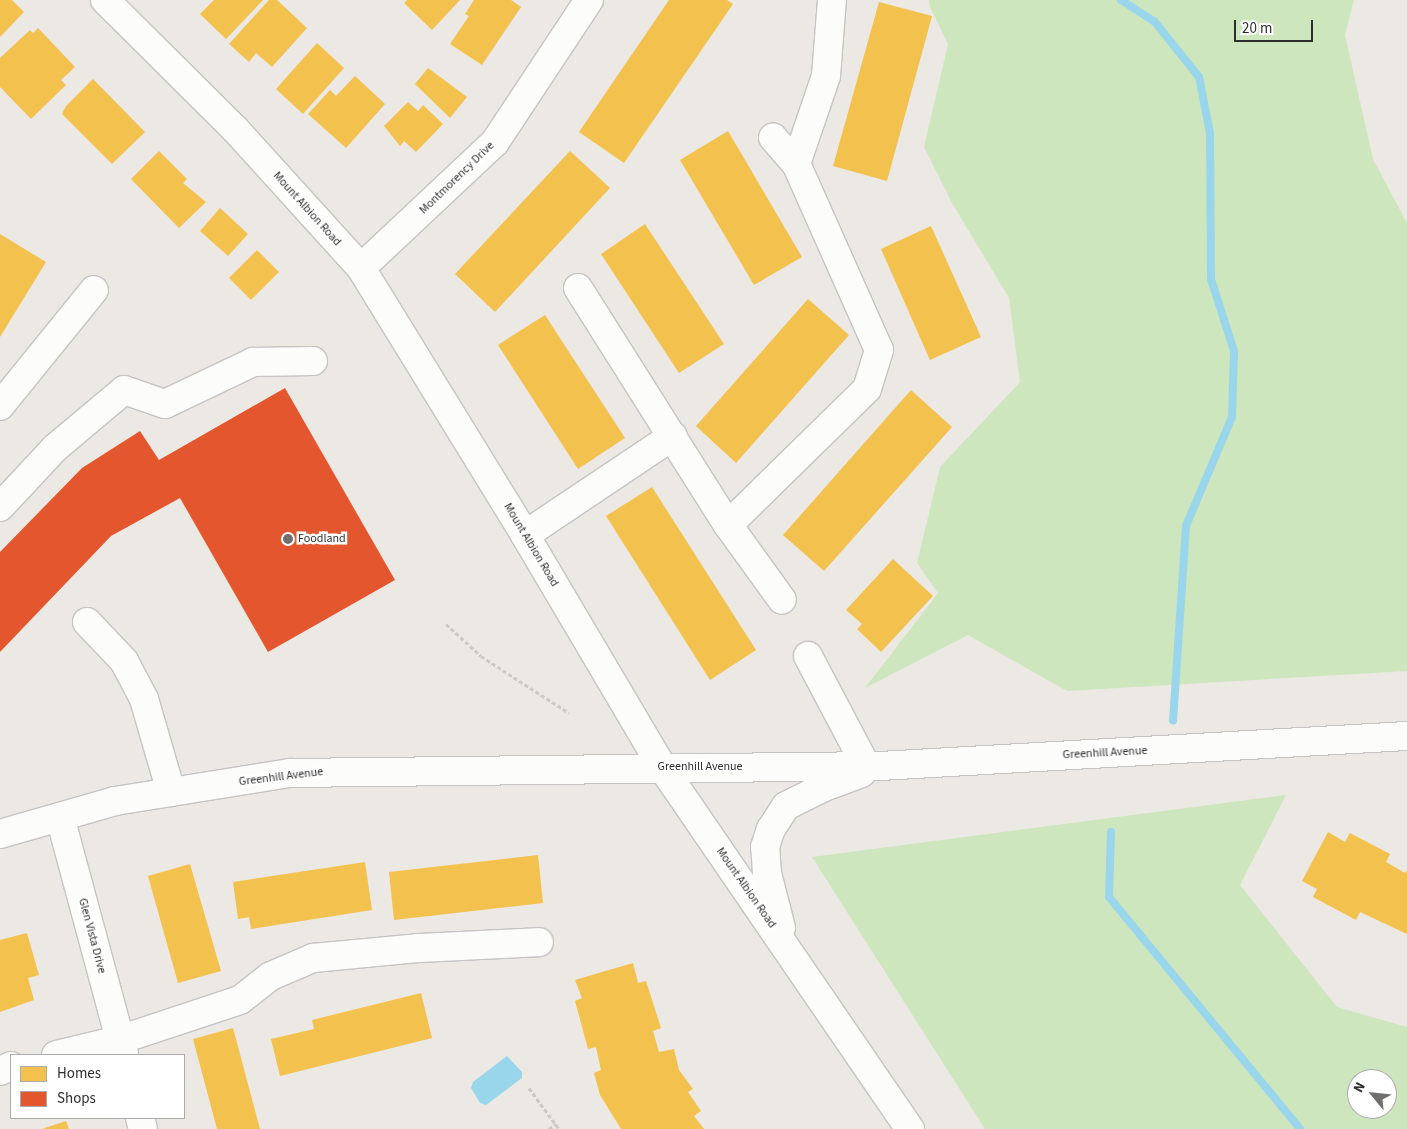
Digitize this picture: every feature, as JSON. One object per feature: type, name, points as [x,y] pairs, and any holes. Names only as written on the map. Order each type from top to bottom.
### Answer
[{"type":"street","name":"Mount Albion Road","points":[[105,0],[235,130],[361,268],[525,535],[662,767],[910,1129]]},
{"type":"street","name":"Montmorency Drive","points":[[361,268],[495,142],[589,0]]},
{"type":"street","points":[[796,164],[826,76],[832,0]]},
{"type":"street","points":[[728,525],[867,389],[879,350],[796,164],[773,138]]},
{"type":"street","points":[[578,288],[728,525],[782,600]]},
{"type":"street","points":[[0,406],[94,290]]},
{"type":"street","points":[[0,506],[55,448],[124,390],[165,404],[253,362],[313,361]]},
{"type":"street","points":[[525,535],[673,436]]},
{"type":"street","points":[[87,622],[124,661],[144,700],[171,792]]},
{"type":"street","points":[[785,944],[767,873],[765,847],[770,830],[786,806],[824,786],[873,766],[808,656]]},
{"type":"street","name":"Greenhill Avenue","points":[[0,834],[115,801],[290,773],[328,771],[873,766],[1407,736]]},
{"type":"street","name":"Glen Vista Drive","points":[[60,817],[121,1048]]},
{"type":"street","points":[[65,1054],[121,1048],[240,1000],[271,976],[313,958],[418,948],[539,942]]},
{"type":"path","points":[[446,624],[481,656],[569,713]]},
{"type":"path","points":[[529,1088],[559,1129]]},
{"type":"path","points":[[548,1129],[556,1124]]},
{"type":"green space","points":[[929,0],[1354,0],[1345,35],[1373,159],[1407,223],[1407,671],[1067,691],[968,635],[865,688],[938,593],[917,563],[940,467],[1020,382],[1009,298],[952,203],[924,147],[948,44],[930,7]]},
{"type":"green space","points":[[1286,795],[1240,885],[1337,1007],[1407,1027],[1407,1129],[985,1129],[812,857]]},
{"type":"water","points":[[507,1056],[522,1072],[522,1078],[486,1105],[480,1103],[471,1088],[473,1082]]},
{"type":"building: Homes","points":[[0,0],[12,0],[24,12],[0,37]]},
{"type":"building: Homes","points":[[214,0],[263,0],[226,39],[200,14]]},
{"type":"building: Homes","points":[[269,0],[277,0],[307,28],[272,67],[256,53],[249,62],[229,44]]},
{"type":"building: Homes","points":[[407,0],[460,0],[432,30],[404,3]]},
{"type":"building: Homes","points":[[474,0],[511,0],[521,7],[482,65],[450,44],[469,16],[465,14]]},
{"type":"building: Homes","points":[[669,0],[727,0],[733,4],[624,163],[579,132]]},
{"type":"building: Homes","points":[[879,2],[932,16],[887,181],[833,166]]},
{"type":"building: Homes","points":[[38,28],[75,67],[61,80],[66,85],[31,119],[0,87],[0,58],[30,30],[33,33]]},
{"type":"building: Homes","points":[[317,43],[344,68],[303,114],[276,89]]},
{"type":"building: Homes","points":[[428,68],[467,97],[450,118],[415,84]]},
{"type":"building: Homes","points":[[355,76],[385,104],[346,148],[308,114],[330,90],[336,96]]},
{"type":"building: Homes","points":[[93,79],[145,132],[112,164],[62,114],[66,106]]},
{"type":"building: Homes","points":[[408,102],[418,111],[423,105],[443,124],[416,152],[404,141],[400,146],[384,126]]},
{"type":"building: Homes","points":[[728,131],[802,257],[754,285],[680,160]]},
{"type":"building: Homes","points":[[159,151],[187,179],[183,183],[206,202],[179,228],[131,179]]},
{"type":"building: Homes","points":[[570,151],[610,188],[495,312],[455,274]]},
{"type":"building: Homes","points":[[220,208],[248,234],[228,256],[200,231]]},
{"type":"building: Homes","points":[[645,224],[724,344],[679,373],[601,254]]},
{"type":"building: Homes","points":[[931,226],[981,337],[930,360],[881,249]]},
{"type":"building: Homes","points":[[0,234],[46,262],[0,337]]},
{"type":"building: Homes","points":[[257,250],[279,272],[251,300],[229,278]]},
{"type":"building: Homes","points":[[808,299],[849,335],[736,463],[696,426]]},
{"type":"building: Homes","points":[[545,315],[625,438],[578,469],[498,345]]},
{"type":"building: Homes","points":[[911,390],[952,427],[824,571],[783,535]]},
{"type":"building: Homes","points":[[652,487],[756,650],[710,680],[606,516]]},
{"type":"building: Homes","points":[[893,559],[933,596],[881,652],[857,629],[862,624],[846,610]]},
{"type":"building: Homes","points":[[1328,832],[1345,842],[1350,833],[1390,854],[1386,862],[1405,873],[1407,870],[1407,934],[1360,912],[1356,920],[1313,897],[1317,889],[1302,881]]},
{"type":"building: Homes","points":[[538,855],[543,903],[394,920],[389,872]]},
{"type":"building: Homes","points":[[365,862],[372,910],[251,929],[249,917],[238,919],[233,882]]},
{"type":"building: Homes","points":[[190,864],[221,971],[178,983],[148,876]]},
{"type":"building: Homes","points":[[27,933],[39,975],[28,978],[34,1000],[0,1012],[0,940]]},
{"type":"building: Homes","points":[[633,963],[638,983],[646,981],[661,1028],[653,1031],[659,1052],[674,1049],[679,1070],[693,1089],[688,1092],[701,1111],[694,1116],[704,1129],[621,1129],[600,1095],[594,1073],[601,1070],[596,1047],[588,1049],[575,1001],[582,998],[575,980]]},
{"type":"building: Homes","points":[[421,993],[432,1038],[280,1076],[271,1039],[314,1029],[312,1020]]},
{"type":"building: Homes","points":[[233,1028],[260,1129],[217,1129],[193,1039]]},
{"type":"building: Homes","points":[[66,1121],[69,1129],[42,1129]]},
{"type":"building: Shops","name":"Foodland","points":[[285,388],[395,580],[268,652],[180,498],[111,536],[0,652],[0,552],[82,468],[140,431],[159,460]]},
{"type":"waterway","points":[[1121,0],[1155,22],[1199,77],[1210,133],[1211,279],[1234,351],[1232,417],[1186,526],[1173,721]]},
{"type":"waterway","points":[[1111,832],[1109,897],[1300,1129]]},
{"type":"place","name":"Foodland","points":[[288,539]]}]
